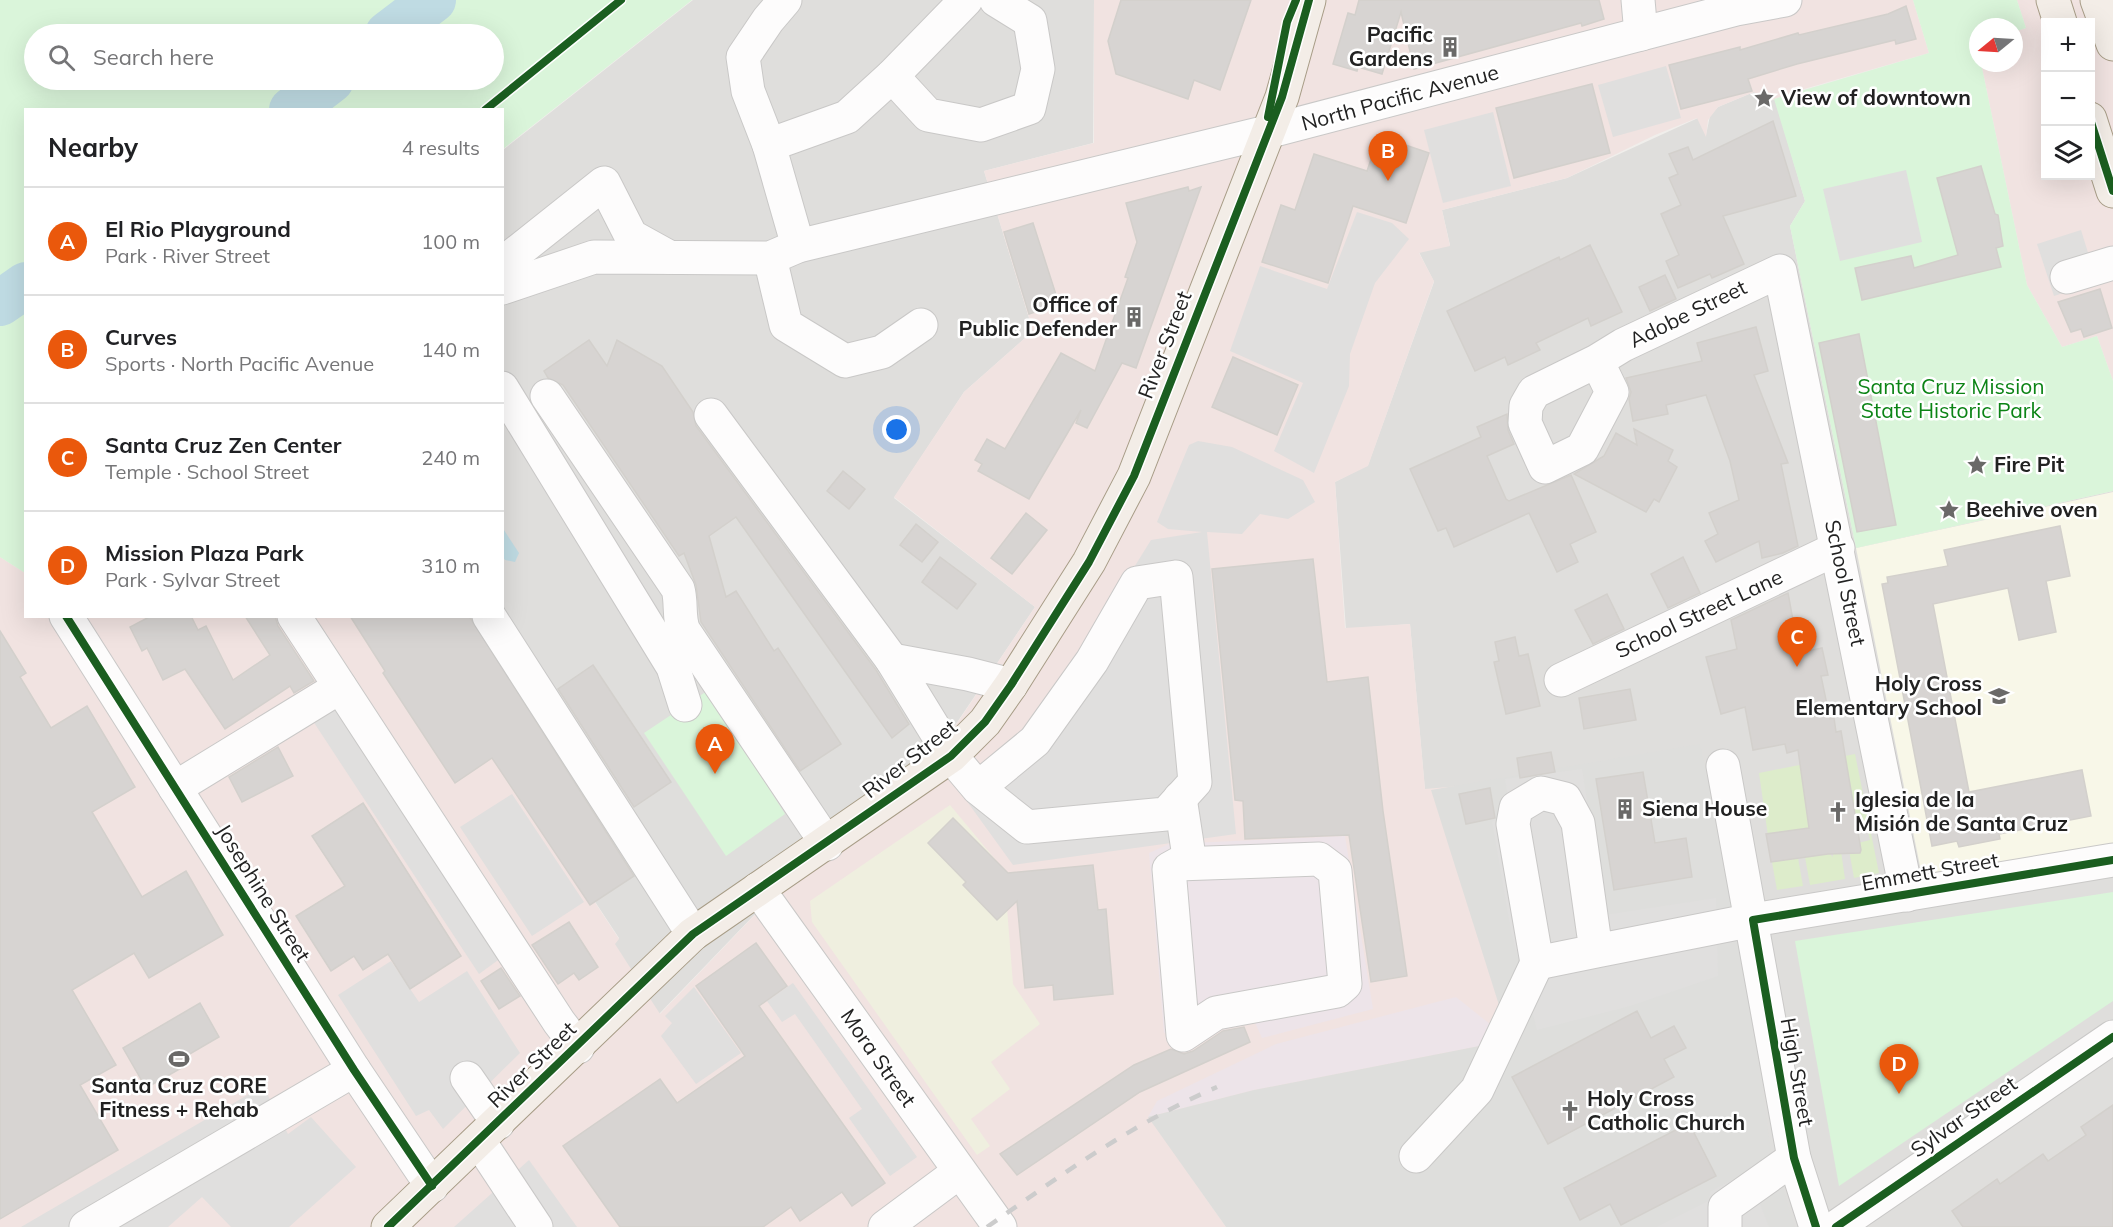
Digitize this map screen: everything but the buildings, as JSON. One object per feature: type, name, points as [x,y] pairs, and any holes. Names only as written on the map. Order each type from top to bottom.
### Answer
[{"type":"main road","name":"River Street","points":[[1267,132],[1270,99],[1287,22],[1296,0]]},
{"type":"main road","name":"River Street","points":[[388,1227],[578,1047],[693,934],[827,844],[951,756],[986,722],[1089,562],[1134,476],[1282,97],[1309,0]]},
{"type":"main road","points":[[2053,0],[2059,18]]},
{"type":"main road","points":[[2097,0],[2113,44]]},
{"type":"main road","points":[[2094,126],[2110,170]]},
{"type":"street","points":[[785,0],[743,57],[748,91],[769,145],[784,252],[786,325],[845,361],[882,352],[921,325]]},
{"type":"street","points":[[769,145],[847,117],[892,76],[966,0]]},
{"type":"street","points":[[892,76],[928,115],[981,125],[1029,108],[1038,69],[1030,21],[996,0]]},
{"type":"street","points":[[1638,0],[1641,34]]},
{"type":"street","name":"North Pacific Avenue","points":[[504,287],[594,257],[671,258],[784,252],[1267,132],[1736,9],[1785,0]]},
{"type":"street","points":[[504,262],[604,183],[631,236],[671,258]]},
{"type":"street","points":[[2067,278],[2113,263]]},
{"type":"street","name":"Adobe Street","points":[[1597,361],[1623,345],[1780,271]]},
{"type":"street","name":"School Street","points":[[1780,271],[1907,895]]},
{"type":"street","points":[[504,391],[673,667],[685,705]]},
{"type":"street","points":[[547,396],[678,589],[681,600],[680,622],[684,631],[827,844]]},
{"type":"street","points":[[711,415],[892,660],[951,756],[978,788],[1027,827],[1166,814],[1195,782],[1176,577],[1137,583],[1092,661],[1035,741],[978,788]]},
{"type":"street","name":"School Street Lane","points":[[1561,680],[1838,548]]},
{"type":"street","name":"Josephine Street","points":[[67,618],[354,1070],[432,1186]]},
{"type":"street","points":[[295,618],[559,1022],[578,1047]]},
{"type":"street","points":[[490,618],[693,934]]},
{"type":"street","points":[[892,660],[968,674],[1011,685]]},
{"type":"street","points":[[175,788],[340,687]]},
{"type":"street","name":"High Street","points":[[1723,766],[1753,920],[1794,1158],[1816,1227]]},
{"type":"street","points":[[1416,1156],[1477,1090],[1537,963],[1513,824],[1516,808],[1541,792],[1565,799],[1578,823],[1596,951]]},
{"type":"street","points":[[1180,798],[1191,863]]},
{"type":"street","points":[[1319,858],[1335,870],[1345,984],[1337,991],[1216,1013],[1183,1035],[1169,869],[1178,864],[1191,863],[1319,858]]},
{"type":"street","name":"Emmett Street","points":[[1537,963],[1753,920],[2113,860]]},
{"type":"street","name":"Mora Street","points":[[758,889],[1000,1227]]},
{"type":"street","name":"Sylvar Street","points":[[1836,1227],[2113,1037]]},
{"type":"street","points":[[86,1227],[354,1070]]},
{"type":"street","points":[[467,1078],[489,1132],[536,1227]]},
{"type":"street","points":[[1725,1227],[1725,1207],[1794,1158]]},
{"type":"street","points":[[885,1227],[959,1172]]},
{"type":"shaded area","points":[[693,0],[1094,0],[1093,143],[984,171],[1033,331],[964,392],[894,498],[1035,607],[939,749],[811,856],[659,1014],[614,944],[619,938],[408,618],[504,618],[504,149]]},
{"type":"shaded area","points":[[1094,0],[1913,0],[1929,53],[1766,102],[1754,92],[1718,107],[1708,120],[1706,137],[1697,118],[1655,135],[1567,178],[1442,210],[1450,246],[1419,253],[1434,281],[1368,466],[1335,482],[1345,628],[1410,624],[1425,789],[1494,783],[1510,1041],[1149,1117],[1226,1227],[0,1227],[0,557],[24,572],[24,618],[409,618],[619,939],[615,944],[660,1014],[811,856],[939,750],[1035,607],[894,497],[964,392],[1033,331],[984,171],[1094,143]]},
{"type":"shaded area","points":[[2017,0],[2113,0],[2113,381],[2097,336],[2062,347],[2027,285],[1983,72],[2023,72],[2023,29],[2026,28]]},
{"type":"shaded area","points":[[1666,66],[1681,118],[1613,137],[1598,85]]},
{"type":"shaded area","points":[[1754,92],[1766,103],[1775,99],[1805,201],[1790,226],[1856,548],[2113,491],[2113,1227],[1227,1227],[1148,1117],[1493,783],[1425,790],[1410,624],[1346,629],[1335,482],[1368,465],[1434,282],[1419,252],[1450,245],[1442,210],[1567,178],[1698,118],[1706,135],[1710,116],[1718,107]]},
{"type":"shaded area","points":[[1493,112],[1511,186],[1443,203],[1424,130]]},
{"type":"shaded area","points":[[1906,170],[1922,242],[1840,261],[1823,189]]},
{"type":"shaded area","points":[[1357,212],[1392,223],[1409,239],[1375,283],[1350,354],[1349,386],[1314,473],[1274,451],[1303,383],[1230,351],[1260,266],[1327,289]]},
{"type":"shaded area","points":[[2081,230],[2097,282],[2054,296],[2037,244]]},
{"type":"shaded area","points":[[1198,441],[1232,447],[1303,480],[1315,502],[1288,519],[1260,514],[1242,534],[1207,532],[1236,834],[1013,865],[966,800],[1025,743],[1151,540],[1202,532],[1168,529],[1157,522],[1189,445]]},
{"type":"shaded area","name":"Holy Cross Elementary School","points":[[2113,492],[2113,843],[1922,876],[1856,548]]},
{"type":"shaded area","points":[[342,702],[505,955],[479,974],[313,721]]},
{"type":"shaded area","points":[[1700,744],[1742,945],[1771,1151],[1795,1227],[1226,1227],[1148,1117],[1254,1090],[1510,1040],[1431,790]]},
{"type":"shaded area","points":[[1582,769],[1605,915],[1716,898],[1718,976],[1630,1006],[1537,1030],[1511,931],[1492,821],[1511,817],[1505,779]]},
{"type":"shaded area","points":[[512,794],[584,902],[532,936],[460,827]]},
{"type":"shaded area","points":[[1345,836],[1373,1009],[1262,1038],[1251,1014],[1164,1033],[1149,853],[1169,844]]},
{"type":"shaded area","points":[[391,961],[419,1002],[467,971],[520,1053],[443,1129],[429,1110],[416,1116],[338,995]]},
{"type":"shaded area","points":[[793,983],[917,1157],[890,1176],[849,1118],[862,1109],[795,1014],[782,1022],[767,1001]]},
{"type":"shaded area","points":[[694,987],[741,1053],[696,1084],[661,1036],[672,1023],[665,1016]]},
{"type":"shaded area","points":[[1456,997],[1510,1040],[1254,1090],[1148,1117],[1157,1101],[1276,1044]]},
{"type":"shaded area","points":[[263,1086],[288,1134],[311,1117],[356,1167],[289,1227],[231,1227],[202,1197],[168,1227],[21,1227]]},
{"type":"shaded area","points":[[529,1160],[577,1227],[454,1227]]},
{"type":"shaded area","points":[[1748,1172],[1769,1227],[1656,1227],[1708,1201],[1711,1191]]},
{"type":"green space","points":[[0,0],[692,0],[504,148],[504,108],[24,108],[24,572],[0,557]]},
{"type":"green space","name":"Santa Cruz Mission State Historic Park","points":[[1913,0],[2017,0],[2023,18],[1969,18],[1969,72],[1983,72],[2027,285],[2062,347],[2097,336],[2113,381],[2113,491],[1856,548],[1790,226],[1805,201],[1774,99],[1929,53]]},
{"type":"green space","points":[[707,691],[785,814],[726,856],[644,733]]},
{"type":"green space","points":[[1855,754],[1879,873],[1854,878],[1849,850],[1858,843],[1870,840],[1867,827],[1825,827],[1768,836],[1759,773]]},
{"type":"green space","points":[[950,805],[1004,870],[1013,984],[1040,1024],[991,1062],[1010,1089],[971,1119],[990,1146],[977,1155],[812,922],[810,901]]},
{"type":"green space","points":[[1841,851],[1845,879],[1810,885],[1805,857],[1829,853],[1833,857],[1833,852]]},
{"type":"green space","points":[[1798,858],[1803,886],[1777,890],[1772,862]]},
{"type":"green space","points":[[2113,892],[2113,1001],[1839,1186],[1795,941]]},
{"type":"water","points":[[504,530],[519,553],[515,562],[505,560]]},
{"type":"waterway","points":[[401,24],[433,0]]},
{"type":"waterway","points":[[295,108],[318,90]]},
{"type":"waterway","points":[[0,303],[24,286]]},
{"type":"railway","points":[[987,1227],[1126,1134],[1217,1087]]},
{"type":"cycle path","points":[[487,108],[621,0]]},
{"type":"cycle path","points":[[1268,117],[1287,22],[1296,0]]},
{"type":"cycle path","points":[[388,1227],[693,934],[951,756],[985,722],[1089,562],[1134,476],[1282,97],[1309,0]]},
{"type":"cycle path","points":[[2092,126],[2113,191]]},
{"type":"cycle path","points":[[67,618],[354,1070],[432,1186]]},
{"type":"cycle path","points":[[1816,1227],[1794,1158],[1753,920],[2113,860]]},
{"type":"cycle path","points":[[1836,1227],[2113,1037]]},
{"type":"place","name":"Pacific Gardens","points":[[1450,47]]},
{"type":"place","name":"View of downtown","points":[[1764,98]]},
{"type":"place","name":"Curves","points":[[1388,181]]},
{"type":"place","name":"Office of Public Defender","points":[[1134,317]]},
{"type":"place","name":"Fire Pit","points":[[1977,465]]},
{"type":"place","name":"Beehive oven","points":[[1949,510]]},
{"type":"place","name":"Santa Cruz Zen Center","points":[[1797,667]]},
{"type":"place","name":"Holy Cross Elementary School","points":[[1999,696]]},
{"type":"place","name":"El Rio Playground","points":[[715,774]]},
{"type":"place","name":"Siena House","points":[[1625,809]]},
{"type":"place","name":"Iglesia de la Misión de Santa Cruz","points":[[1838,812]]},
{"type":"place","name":"Santa Cruz CORE Fitness + Rehab","points":[[179,1059]]},
{"type":"place","name":"Mission Plaza Park","points":[[1899,1094]]},
{"type":"place","name":"Holy Cross Catholic Church","points":[[1570,1111]]}]
